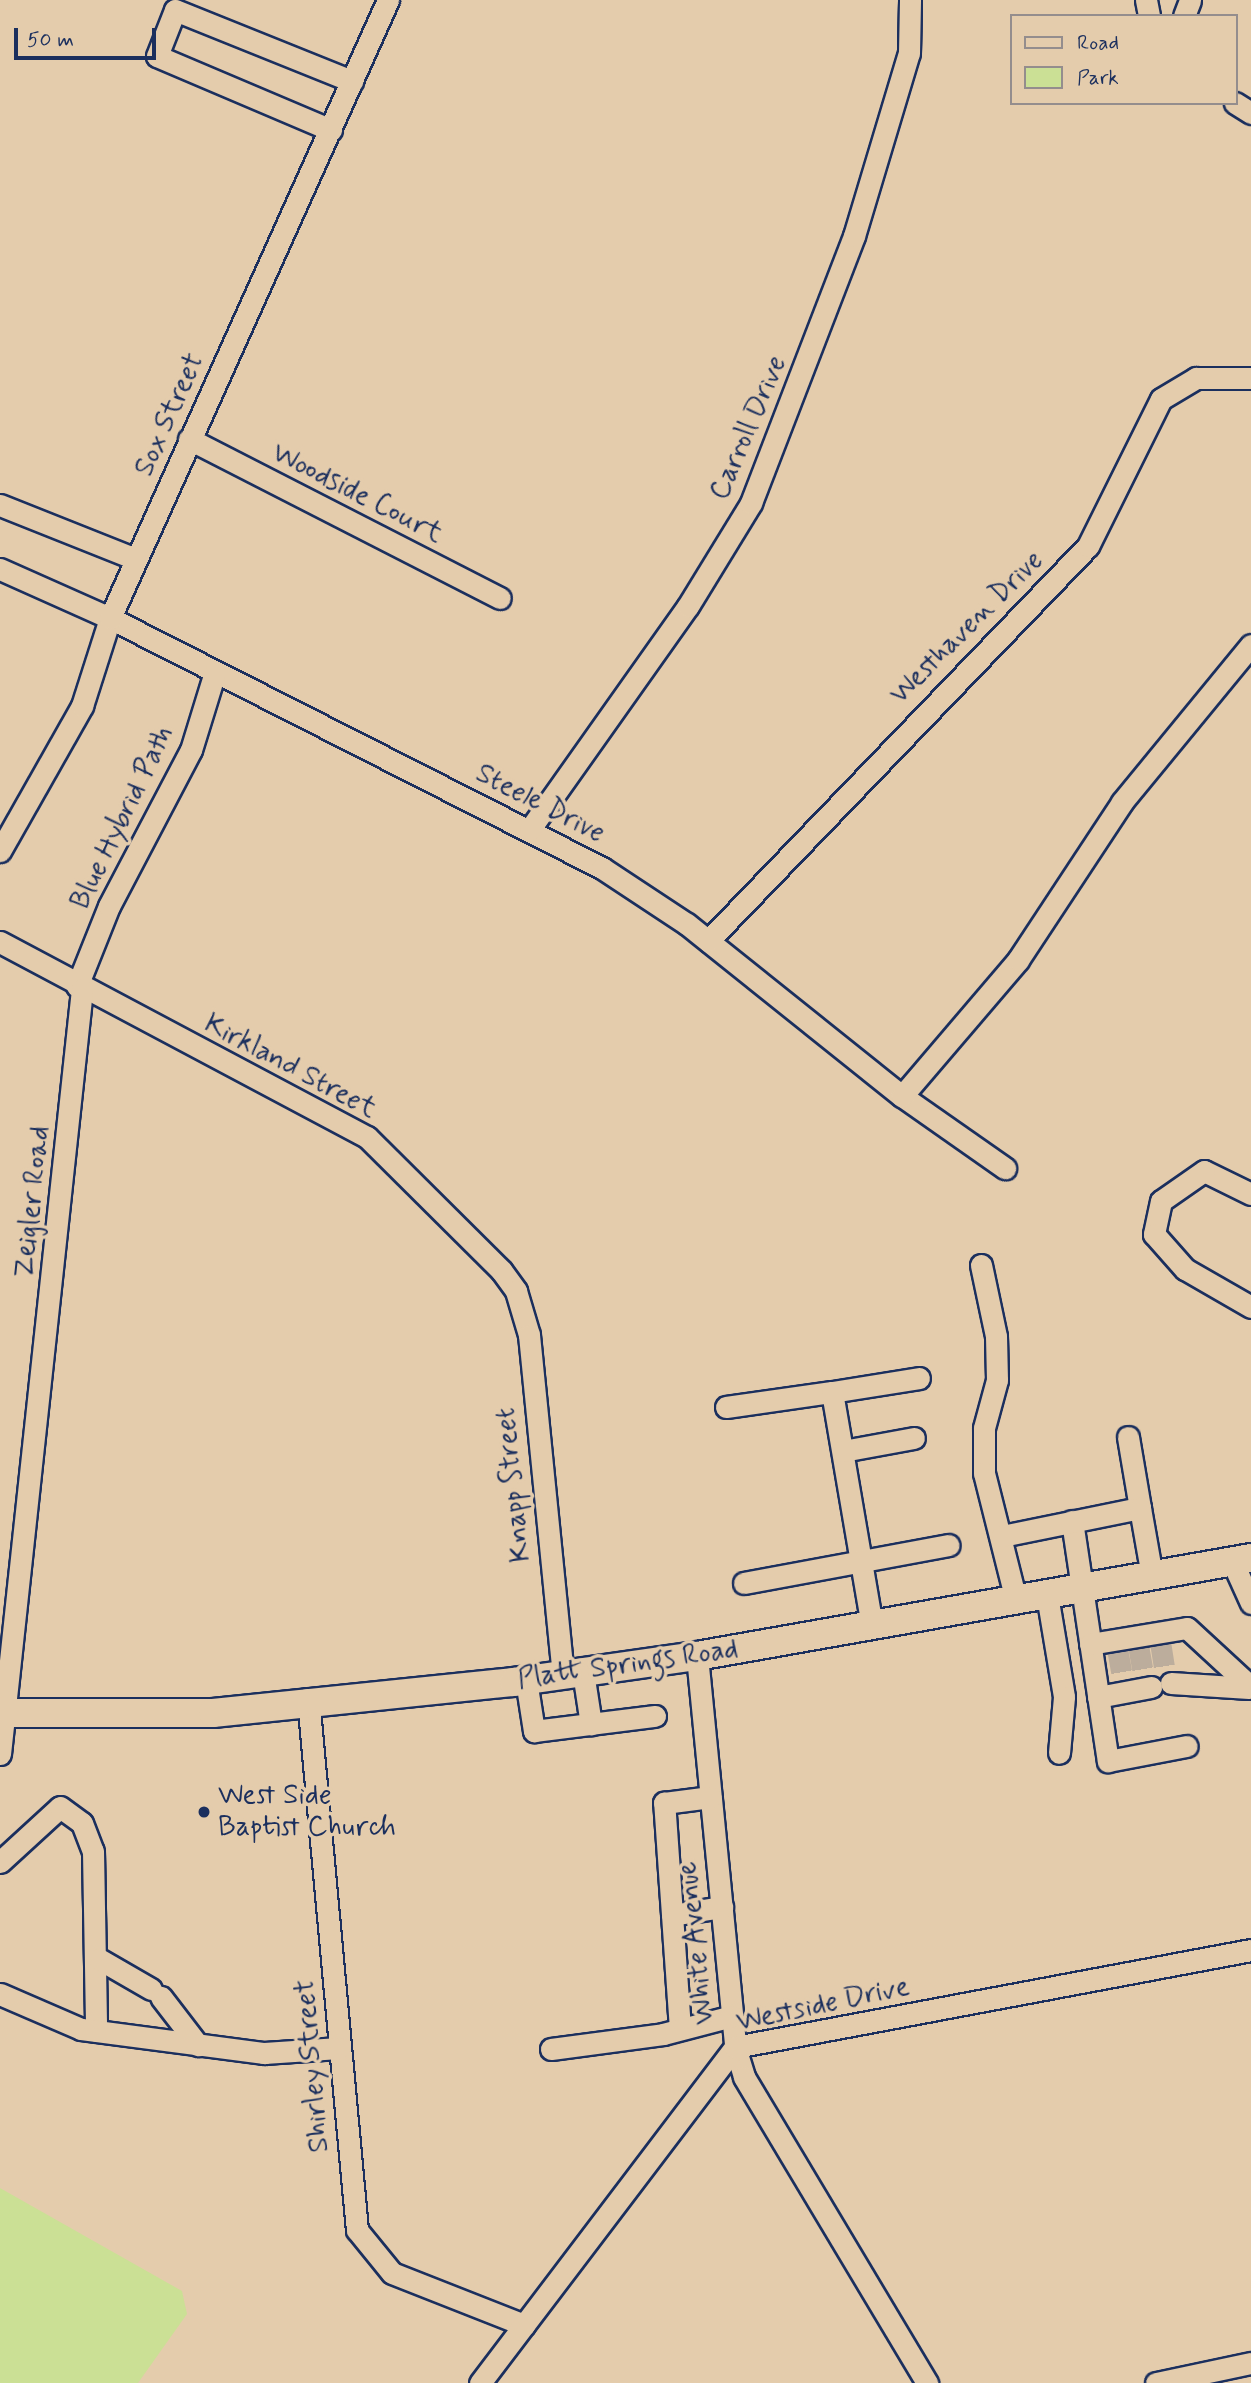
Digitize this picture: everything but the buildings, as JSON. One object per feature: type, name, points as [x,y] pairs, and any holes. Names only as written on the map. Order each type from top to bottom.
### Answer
[{"type":"main road","name":"Platt Springs Road","points":[[4,1713],[217,1713],[308,1699],[526,1680],[697,1656],[1241,1560]]},
{"type":"street","name":"Sox Street","points":[[0,851],[82,706],[110,618],[388,0]]},
{"type":"street","name":"Carroll Drive","points":[[530,830],[688,606],[751,503],[855,236],[908,53],[910,0]]},
{"type":"street","points":[[331,130],[157,56],[176,10],[352,81]]},
{"type":"street","name":"Westhaven Drive","points":[[708,941],[1088,546],[1161,399],[1196,378],[1251,378]]},
{"type":"street","name":"Woodside Court","points":[[189,439],[499,598]]},
{"type":"street","points":[[0,505],[136,559]]},
{"type":"street","name":"Steele Drive","points":[[0,569],[110,618],[602,868],[708,941],[902,1096],[1005,1168]]},
{"type":"street","points":[[902,1096],[1018,960],[1122,802],[1251,645]]},
{"type":"street","name":"Blue Hybrid Path","points":[[80,987],[109,906],[191,750],[215,672]]},
{"type":"street","name":"Kirkland Street","points":[[0,942],[80,987],[367,1137],[516,1290]]},
{"type":"street","name":"Zeigler Road","points":[[0,1754],[7,1644],[80,987]]},
{"type":"street","points":[[1251,1194],[1204,1171],[1161,1201],[1154,1234],[1185,1269],[1251,1307]]},
{"type":"street","points":[[981,1265],[996,1336],[997,1380],[984,1428],[984,1473],[1016,1600]]},
{"type":"street","name":"Knapp Street","points":[[516,1290],[529,1335],[573,1674],[591,1724]]},
{"type":"street","points":[[726,1408],[919,1378]]},
{"type":"street","points":[[832,1392],[872,1625]]},
{"type":"street","points":[[1128,1437],[1152,1576]]},
{"type":"street","points":[[843,1451],[914,1438]]},
{"type":"street","points":[[1002,1536],[1140,1508]]},
{"type":"street","points":[[1072,1521],[1108,1761],[1187,1746]]},
{"type":"street","points":[[744,1583],[949,1545]]},
{"type":"street","points":[[1241,1560],[1251,1603]]},
{"type":"street","points":[[1047,1595],[1064,1698],[1059,1753]]},
{"type":"street","points":[[1090,1643],[1117,1645],[1149,1640],[1187,1628],[1250,1687]]},
{"type":"street","name":"White Avenue","points":[[697,1656],[735,2047],[761,2114],[927,2383]]},
{"type":"street","points":[[526,1680],[534,1731],[655,1716]]},
{"type":"street","points":[[1098,1697],[1143,1682],[1250,1687]]},
{"type":"street","name":"Shirley Street","points":[[308,1699],[356,2220],[364,2247],[392,2273],[524,2325]]},
{"type":"street","points":[[680,2029],[664,1803],[711,1797]]},
{"type":"street","points":[[0,1862],[60,1807],[82,1824],[93,1851],[99,1959],[96,2031]]},
{"type":"street","points":[[672,1915],[722,1907]]},
{"type":"street","name":"Westside Drive","points":[[480,2383],[735,2047],[1251,1950]]},
{"type":"street","points":[[99,1959],[156,1993],[198,2045]]},
{"type":"street","points":[[0,1994],[21,2007],[96,2031],[264,2053],[340,2048]]},
{"type":"street","points":[[551,2049],[680,2029],[732,2016]]},
{"type":"street","points":[[1156,2383],[1251,2363]]},
{"type":"green space","points":[[0,2188],[182,2291],[187,2314],[138,2383],[0,2383]]},
{"type":"tunnel","points":[[1161,1645],[1167,1684]]},
{"type":"tunnel","points":[[1139,1648],[1143,1670]]},
{"type":"tunnel","points":[[1118,1651],[1122,1673]]},
{"type":"place","name":"West Side Baptist Church","points":[[204,1812]]}]
